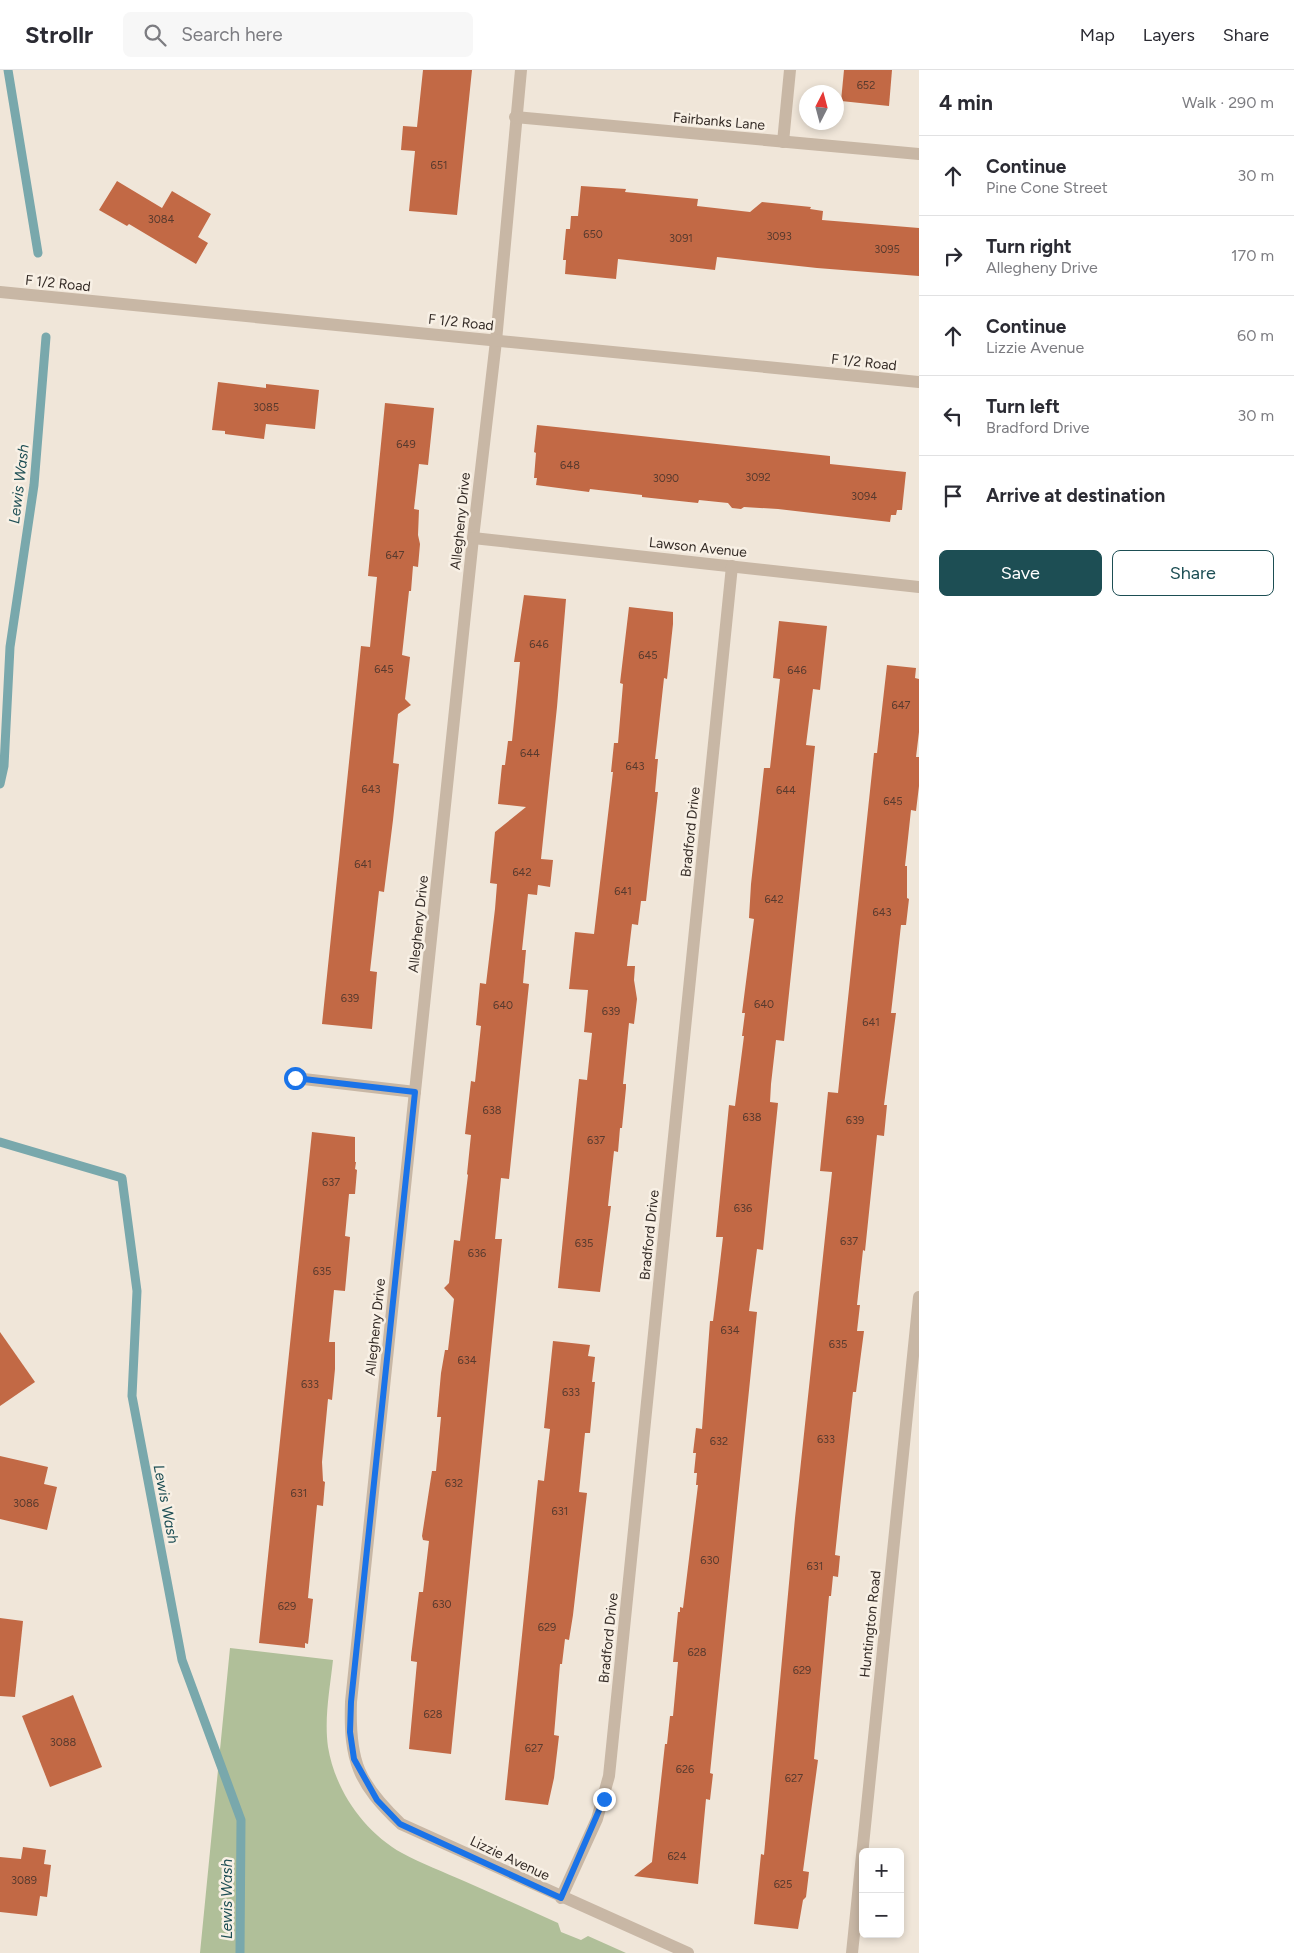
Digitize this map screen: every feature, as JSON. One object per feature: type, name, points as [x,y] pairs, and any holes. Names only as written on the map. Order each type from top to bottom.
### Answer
[{"type":"street","name":"Allegheny Drive","points":[[364,1780],[354,1759],[350,1732],[351,1702],[473,538],[496,341],[515,117],[521,70]]},
{"type":"street","points":[[783,142],[790,70]]},
{"type":"street","name":"Fairbanks Lane","points":[[515,117],[919,154]]},
{"type":"street","name":"F 1/2 Road","points":[[0,292],[919,382]]},
{"type":"street","name":"Lawson Avenue","points":[[473,538],[919,587]]},
{"type":"street","name":"Bradford Drive","points":[[561,1898],[597,1819],[609,1776],[732,566]]},
{"type":"street","points":[[295,1078],[415,1092]]},
{"type":"street","name":"Huntington Road","points":[[852,1953],[919,1297]]},
{"type":"street","name":"Lizzie Avenue","points":[[364,1780],[377,1800],[400,1824],[561,1898],[688,1953]]},
{"type":"green space","points":[[230,1648],[333,1660],[328,1703],[328,1747],[337,1779],[344,1794],[375,1834],[417,1861],[558,1923],[561,1932],[581,1940],[588,1936],[626,1953],[200,1953]]},
{"type":"building","points":[[423,70],[472,70],[457,215],[409,211],[415,151],[401,150],[403,126],[417,127]]},
{"type":"building","points":[[844,70],[892,70],[889,106],[844,101]]},
{"type":"building","points":[[117,181],[162,208],[172,191],[211,214],[198,237],[208,243],[196,264],[129,224],[127,226],[99,210]]},
{"type":"building","points":[[581,186],[626,189],[625,192],[698,199],[697,206],[750,212],[762,202],[811,207],[810,209],[823,211],[822,220],[919,228],[919,276],[817,268],[717,257],[715,270],[618,259],[616,279],[565,274],[566,260],[563,260],[566,229],[570,229],[571,216],[578,216]]},
{"type":"building","points":[[218,382],[266,388],[266,384],[319,390],[315,429],[266,424],[264,439],[225,434],[225,431],[212,430]]},
{"type":"building","points":[[385,403],[434,408],[428,465],[419,464],[414,509],[419,510],[418,535],[420,544],[418,567],[413,566],[402,655],[410,657],[405,699],[411,705],[398,714],[393,763],[399,764],[393,820],[384,892],[379,891],[370,971],[377,972],[372,1029],[322,1024],[361,646],[370,647],[377,577],[368,576]]},
{"type":"building","points":[[537,425],[830,456],[830,464],[906,472],[902,510],[897,510],[896,515],[891,515],[890,522],[778,509],[744,507],[741,509],[732,508],[728,503],[699,500],[698,503],[590,489],[589,492],[536,485],[537,478],[534,478],[536,453],[534,452]]},
{"type":"building","points":[[524,595],[566,599],[541,859],[553,860],[550,887],[538,885],[537,895],[528,894],[522,950],[526,950],[523,983],[529,984],[509,1179],[501,1178],[495,1239],[502,1239],[451,1754],[409,1749],[417,1662],[411,1661],[411,1657],[419,1592],[423,1592],[429,1541],[423,1540],[422,1536],[432,1471],[436,1471],[441,1417],[437,1417],[441,1373],[445,1350],[448,1350],[454,1299],[444,1288],[449,1283],[454,1240],[460,1241],[468,1175],[471,1135],[465,1134],[471,1081],[475,1082],[481,1026],[476,1025],[480,983],[486,984],[495,909],[497,884],[490,883],[495,832],[526,807],[498,804],[502,765],[505,765],[508,741],[512,741],[520,662],[514,662]]},
{"type":"building","points":[[629,607],[673,612],[673,624],[667,679],[664,678],[655,759],[658,759],[655,792],[658,792],[646,901],[641,901],[638,925],[632,924],[627,966],[635,966],[634,980],[637,999],[634,1024],[629,1023],[623,1084],[626,1084],[626,1088],[622,1128],[620,1128],[618,1152],[614,1151],[608,1206],[611,1206],[600,1292],[558,1288],[579,1079],[587,1080],[592,1033],[584,1032],[588,990],[569,989],[575,932],[594,934],[613,772],[611,772],[614,743],[618,743],[623,684],[620,683]]},
{"type":"building","points":[[779,621],[827,626],[820,690],[813,689],[806,745],[815,746],[784,1041],[776,1040],[771,1084],[770,1102],[778,1103],[763,1250],[757,1249],[749,1311],[757,1312],[710,1773],[713,1774],[710,1800],[706,1799],[698,1884],[634,1876],[652,1862],[665,1744],[667,1744],[670,1716],[673,1716],[678,1662],[673,1662],[678,1612],[680,1612],[680,1607],[683,1608],[698,1485],[696,1485],[697,1473],[694,1473],[696,1453],[693,1453],[696,1428],[702,1429],[710,1321],[713,1321],[723,1237],[716,1237],[729,1105],[735,1106],[744,1036],[742,1036],[745,1013],[742,1013],[754,919],[749,918],[751,884],[764,768],[770,768],[780,679],[773,678]]},
{"type":"building","points":[[887,665],[916,668],[915,678],[919,679],[919,732],[916,757],[919,757],[919,786],[916,811],[911,810],[905,866],[907,866],[907,898],[909,899],[906,925],[901,925],[891,1013],[896,1013],[884,1105],[887,1105],[884,1136],[877,1135],[865,1251],[863,1250],[857,1305],[860,1305],[857,1331],[864,1331],[856,1392],[853,1392],[841,1498],[835,1555],[840,1556],[838,1577],[833,1576],[831,1596],[829,1596],[814,1759],[818,1760],[803,1871],[809,1872],[806,1897],[803,1900],[798,1929],[754,1924],[761,1854],[764,1855],[795,1518],[832,1172],[820,1171],[828,1092],[838,1093],[874,753],[877,753]]},
{"type":"building","points":[[312,1132],[355,1137],[355,1169],[357,1170],[355,1194],[349,1194],[345,1236],[350,1237],[345,1291],[334,1290],[329,1342],[335,1342],[335,1369],[332,1400],[328,1399],[322,1462],[323,1481],[325,1482],[323,1506],[317,1505],[308,1598],[313,1599],[308,1644],[305,1643],[305,1648],[259,1643]]},
{"type":"building","points":[[0,1332],[35,1382],[0,1406]]},
{"type":"building","points":[[553,1341],[590,1345],[588,1356],[595,1357],[592,1382],[595,1382],[590,1433],[585,1433],[579,1492],[587,1493],[573,1615],[569,1640],[565,1639],[562,1664],[560,1664],[554,1735],[559,1736],[554,1778],[548,1805],[505,1800],[538,1480],[544,1481],[550,1429],[544,1428]]},
{"type":"building","points":[[0,1456],[48,1467],[44,1484],[57,1487],[47,1530],[0,1519]]},
{"type":"building","points":[[0,1618],[23,1621],[15,1697],[0,1696]]},
{"type":"building","points":[[73,1695],[102,1767],[50,1787],[22,1716]]},
{"type":"building","points":[[23,1847],[46,1850],[44,1864],[51,1865],[47,1897],[40,1896],[37,1916],[0,1912],[0,1857],[21,1859]]},
{"type":"waterway","name":"Lewis Wash","points":[[8,70],[38,253]]},
{"type":"waterway","name":"Lewis Wash","points":[[0,784],[4,766],[10,647],[34,485],[46,337]]},
{"type":"waterway","name":"Lewis Wash","points":[[0,1142],[122,1178],[137,1291],[132,1396],[182,1660],[241,1820],[240,1953]]},
{"type":"route","points":[[295,1078],[415,1092],[351,1702],[350,1732],[354,1759],[364,1780],[377,1800],[400,1824],[561,1898],[597,1819],[604,1799]]}]
